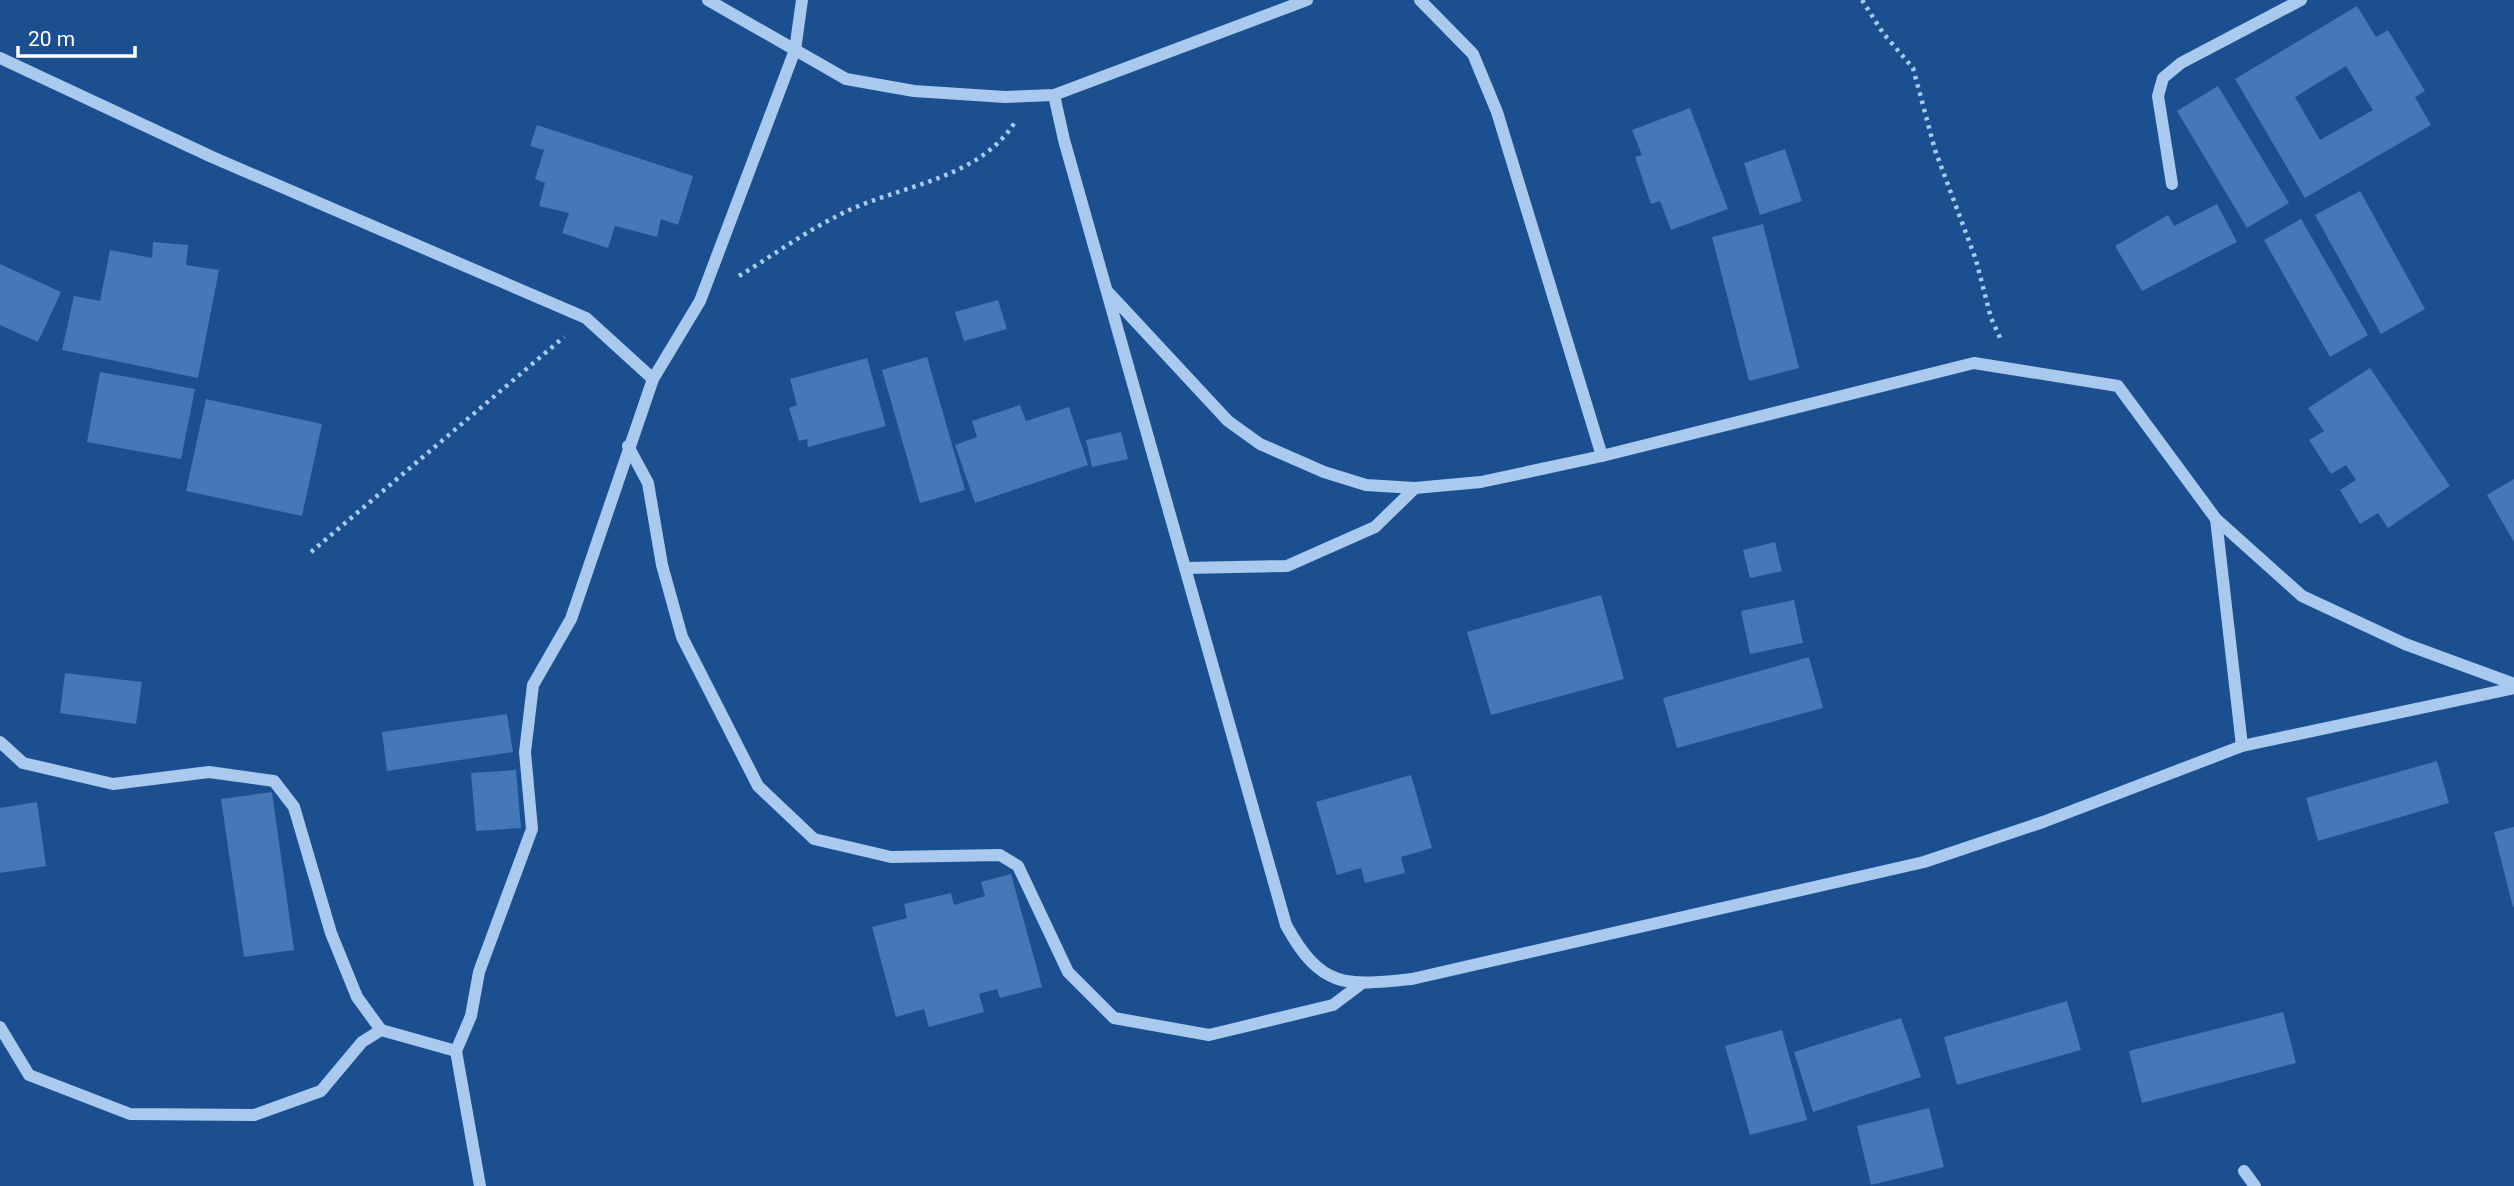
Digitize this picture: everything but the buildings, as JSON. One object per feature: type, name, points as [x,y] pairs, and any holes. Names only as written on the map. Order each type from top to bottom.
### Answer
[{"type":"street","points":[[708,0],[846,79],[914,91],[1031,96],[1054,95],[1307,0]]},
{"type":"street","points":[[480,1186],[456,1051],[471,1016],[480,972],[531,829],[525,752],[533,685],[572,619],[628,446],[653,379],[699,301],[795,50],[802,0]]},
{"type":"street","points":[[1420,0],[1473,54],[1497,112],[1602,456]]},
{"type":"street","points":[[2172,184],[2158,96],[2163,78],[2180,63],[2301,0]]},
{"type":"street","points":[[0,58],[212,157],[586,318],[653,379]]},
{"type":"street","points":[[1054,95],[1106,290],[1286,925],[1304,957],[1326,975],[1361,984],[1412,979],[1924,862],[2043,822],[2242,746],[2514,686]]},
{"type":"street","points":[[1106,290],[1228,421],[1259,444],[1324,472],[1366,485],[1415,488],[1481,482],[1602,456],[1974,363],[2118,386],[2216,519],[2302,596],[2405,644],[2514,686]]},
{"type":"street","points":[[628,446],[648,482],[662,565],[682,637],[758,786],[814,839],[891,857],[1000,855],[1018,866],[1068,972],[1114,1018],[1209,1035],[1333,1005],[1361,984]]},
{"type":"street","points":[[1185,568],[1286,566],[1375,527],[1415,488]]},
{"type":"street","points":[[2216,519],[2242,746]]},
{"type":"street","points":[[0,742],[23,763],[113,784],[209,772],[274,780],[294,807],[331,933],[357,997],[381,1030],[456,1051]]},
{"type":"street","points":[[0,1027],[29,1075],[130,1114],[254,1115],[321,1091],[362,1042],[381,1030]]},
{"type":"street","points":[[2244,1171],[2255,1186]]},
{"type":"path","points":[[1863,0],[1883,33],[1913,68],[1935,150],[1976,260],[1990,318],[2015,369]]},
{"type":"path","points":[[699,301],[839,215],[952,172],[985,155],[1009,132],[1031,96]]},
{"type":"path","points":[[311,552],[586,318]]}]
